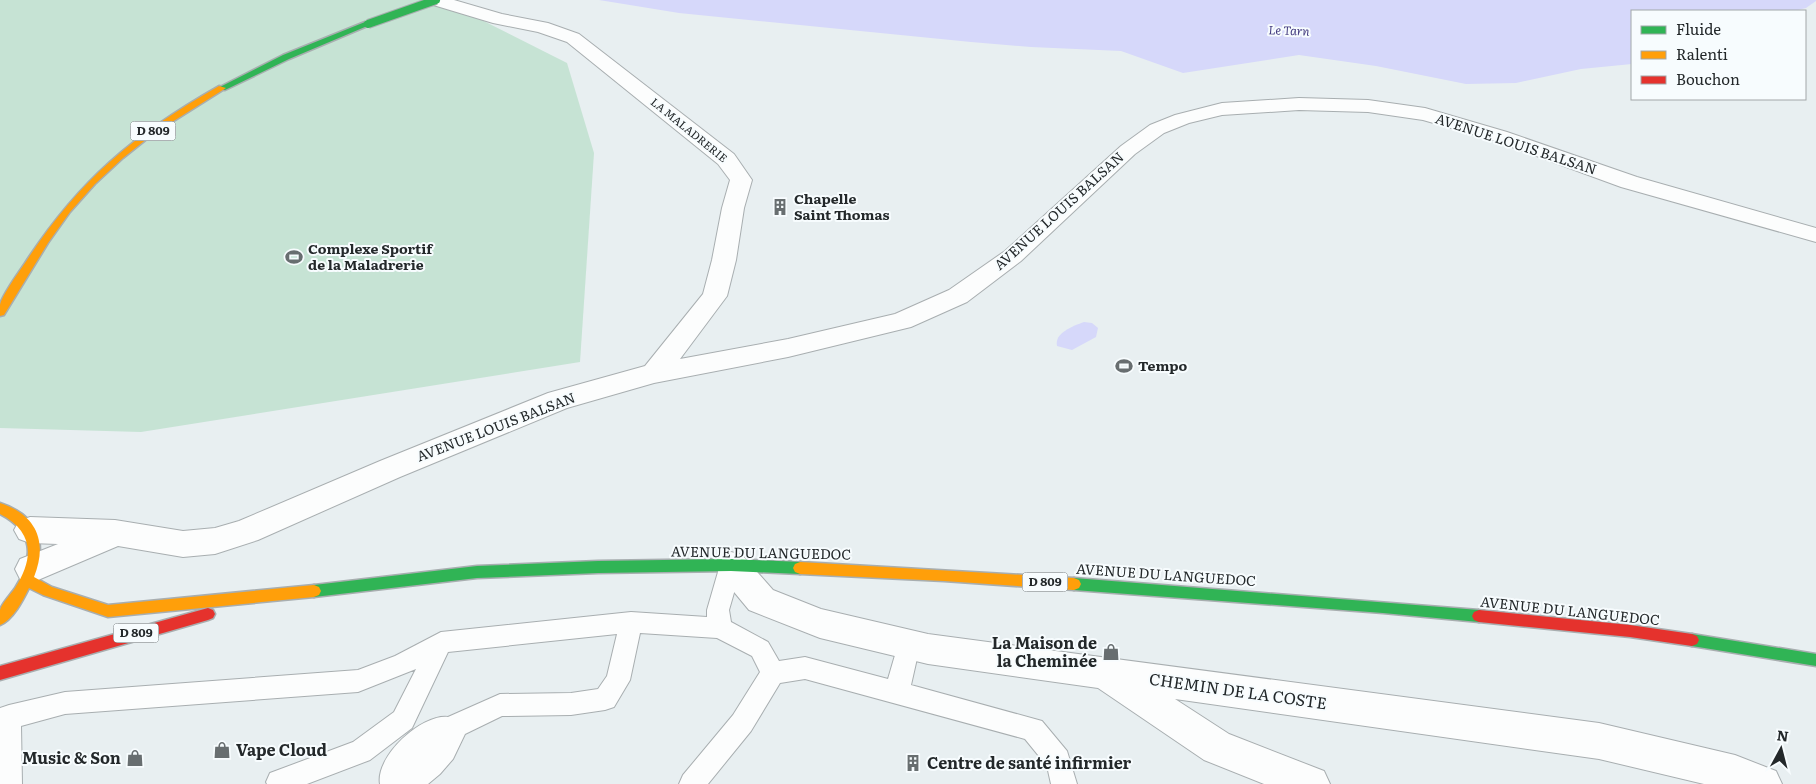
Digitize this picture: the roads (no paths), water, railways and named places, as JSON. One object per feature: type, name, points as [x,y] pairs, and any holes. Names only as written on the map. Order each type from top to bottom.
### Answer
[{"type":"main road","name":"D 809","points":[[0,313],[40,244],[67,207],[101,171],[139,141],[178,114],[225,86],[268,65],[368,24],[436,0]]},
{"type":"main road","points":[[0,508],[17,517],[30,530],[34,554],[29,575],[9,609],[0,619]]},
{"type":"main road","name":"AVENUE DU LANGUEDOC","points":[[29,575],[48,591],[108,611],[273,596],[477,572],[598,567],[731,565],[944,575],[1383,607],[1630,631],[1749,648],[1816,660]]},
{"type":"main road","name":"AVENUE DU LANGUEDOC","points":[[0,673],[273,596]]},
{"type":"street","name":"LA MALADRERIE","points":[[436,0],[499,19],[542,27],[573,38],[726,159],[741,180],[733,208],[724,260],[715,296],[654,372]]},
{"type":"street","name":"AVENUE LOUIS BALSAN","points":[[30,530],[115,533],[182,544],[215,541],[247,531],[390,469],[558,400],[654,372],[788,348],[902,321],[958,296],[1013,256],[1128,150],[1156,129],[1182,119],[1222,109],[1299,104],[1368,106],[1425,114],[1500,136],[1628,182],[1816,235]]},
{"type":"street","points":[[29,575],[115,533]]},
{"type":"street","name":"CHEMIN DE LA COSTE","points":[[731,565],[761,600],[820,622],[908,645],[1599,741],[1735,773],[1763,784]]},
{"type":"street","points":[[1104,673],[1217,747],[1311,784]]},
{"type":"lane","points":[[720,628],[718,610],[731,565]]},
{"type":"lane","points":[[395,783],[391,774],[396,764],[434,730],[450,729],[500,705],[571,704],[605,699],[618,680],[631,622]]},
{"type":"lane","points":[[8,782],[4,719],[65,703],[358,681],[403,664],[441,642],[631,622],[720,628],[760,649],[772,674]]},
{"type":"lane","points":[[279,782],[361,751],[403,720],[441,642]]},
{"type":"lane","points":[[897,692],[908,645]]},
{"type":"lane","points":[[692,784],[742,723],[772,674],[805,668],[1033,729],[1058,760],[1064,784]]},
{"type":"water","name":"Le Tarn","points":[[599,0],[1816,0],[1806,8],[1798,10],[1631,10],[1631,64],[1581,69],[1516,83],[1466,84],[1376,66],[1299,55],[1183,73],[1121,51],[971,42],[679,13]]},
{"type":"water","points":[[1084,322],[1092,323],[1098,328],[1096,337],[1072,350],[1057,346],[1058,337],[1061,334]]},
{"type":"place","name":"Chapelle Saint Thomas","points":[[780,207]]},
{"type":"place","name":"Complexe Sportif de la Maladrerie","points":[[294,257]]},
{"type":"place","name":"Tempo","points":[[1124,366]]},
{"type":"place","name":"La Maison de la Cheminée","points":[[1111,652]]},
{"type":"place","name":"Vape Cloud","points":[[222,750]]},
{"type":"place","name":"Music & Son","points":[[135,758]]},
{"type":"place","name":"Centre de santé infirmier","points":[[913,763]]}]
